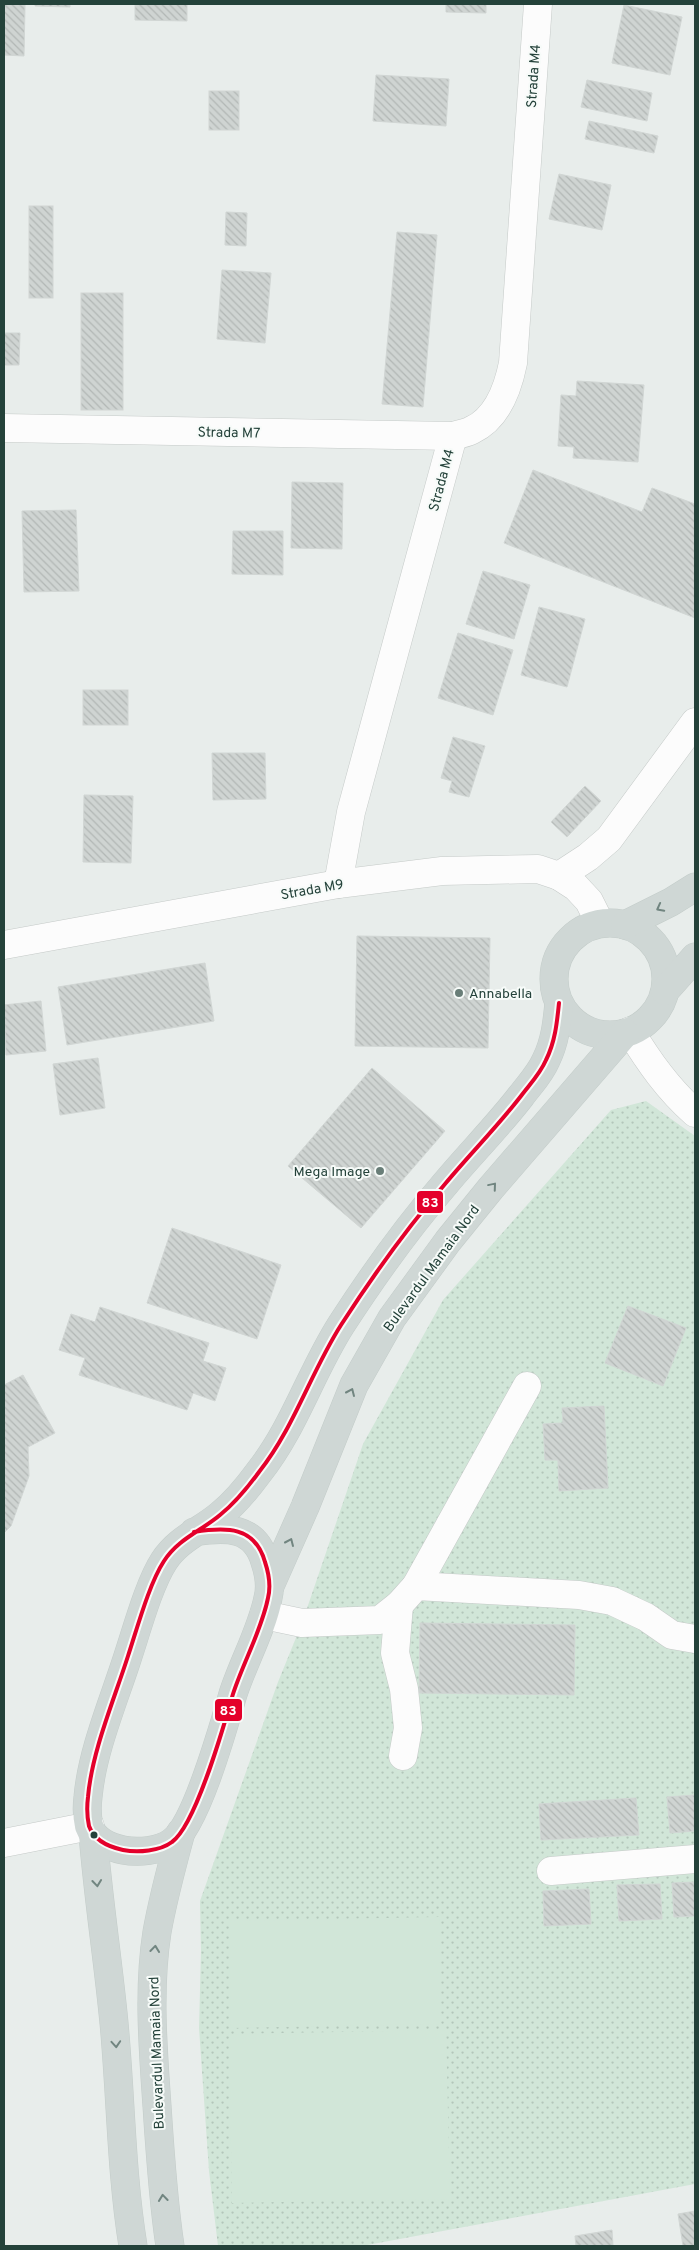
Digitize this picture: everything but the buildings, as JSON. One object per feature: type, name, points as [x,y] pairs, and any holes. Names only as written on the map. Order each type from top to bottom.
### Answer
[{"type":"main road","points":[[694,887],[652,913],[612,924],[584,929],[570,939],[560,953],[554,970],[554,987],[560,1004],[568,1016],[580,1026],[594,1032],[610,1035],[628,1032],[647,1020],[655,1012],[665,991],[695,957]]},
{"type":"main road","points":[[612,924],[638,930],[650,939],[664,963],[665,991]]},
{"type":"main road","points":[[133,2246],[123,2172],[114,2022],[88,1797],[103,1730],[138,1624],[162,1563],[177,1544],[217,1518],[262,1470],[288,1427],[339,1328],[366,1289],[445,1184],[515,1104],[538,1074],[552,1046],[560,1004]]},
{"type":"main road","name":"Bulevardul Mamaia Nord","points":[[270,1586],[305,1507],[354,1385],[392,1318],[448,1241],[491,1188],[581,1082],[628,1032]]},
{"type":"main road","points":[[91,1830],[109,1846],[127,1851],[158,1849],[172,1842],[181,1832],[201,1792],[242,1665],[264,1614],[270,1586],[262,1551],[250,1537],[235,1530],[216,1528],[194,1532]]},
{"type":"main road","name":"Bulevardul Mamaia Nord","points":[[170,2246],[162,2198],[154,2064],[152,1978],[159,1923],[181,1832]]},
{"type":"street","name":"Strada M4","points":[[338,884],[350,812],[454,436],[472,430],[488,418],[499,404],[509,385],[513,363],[538,4]]},
{"type":"street","name":"Strada M7","points":[[4,428],[454,436]]},
{"type":"street","points":[[559,876],[588,857],[609,838],[695,722]]},
{"type":"street","name":"Strada M9","points":[[4,945],[338,884],[442,871],[538,869],[559,876],[576,887],[612,924]]},
{"type":"street","points":[[628,1032],[657,1074],[677,1097],[695,1113]]},
{"type":"street","points":[[403,1756],[408,1728],[404,1689],[395,1654],[408,1596],[527,1386]]},
{"type":"street","points":[[264,1614],[302,1623],[344,1623],[380,1620],[408,1596],[578,1595],[612,1601],[646,1617],[672,1634],[695,1639]]},
{"type":"street","points":[[4,1843],[91,1830]]},
{"type":"street","points":[[551,1871],[695,1859]]},
{"type":"green space","points":[[646,1101],[695,1136],[695,2184],[362,2246],[218,2246],[209,2171],[199,2028],[200,1901],[278,1682],[302,1623],[363,1444],[443,1300],[611,1110]]},
{"type":"green space","points":[[439,1917],[441,2024],[231,2028],[229,1921]]},
{"type":"green space","points":[[446,2030],[450,2199],[232,2203],[229,2034]]},
{"type":"transit line","name":"83","points":[[194,1532],[206,1530],[228,1530],[247,1535],[254,1541],[265,1562],[268,1571],[269,1594],[261,1622],[237,1682],[208,1773],[190,1816],[181,1832],[172,1842],[161,1847],[149,1850],[123,1850],[103,1842],[91,1831],[88,1819],[88,1797],[94,1762],[104,1726],[153,1582],[170,1553],[190,1536],[198,1531],[213,1521],[220,1515],[250,1483],[282,1437],[330,1343],[378,1271],[431,1201],[503,1119],[541,1070],[554,1039],[559,1003]]},
{"type":"place","name":"Annabella","points":[[459,993]]},
{"type":"place","name":"Mega Image","points":[[380,1171]]}]
